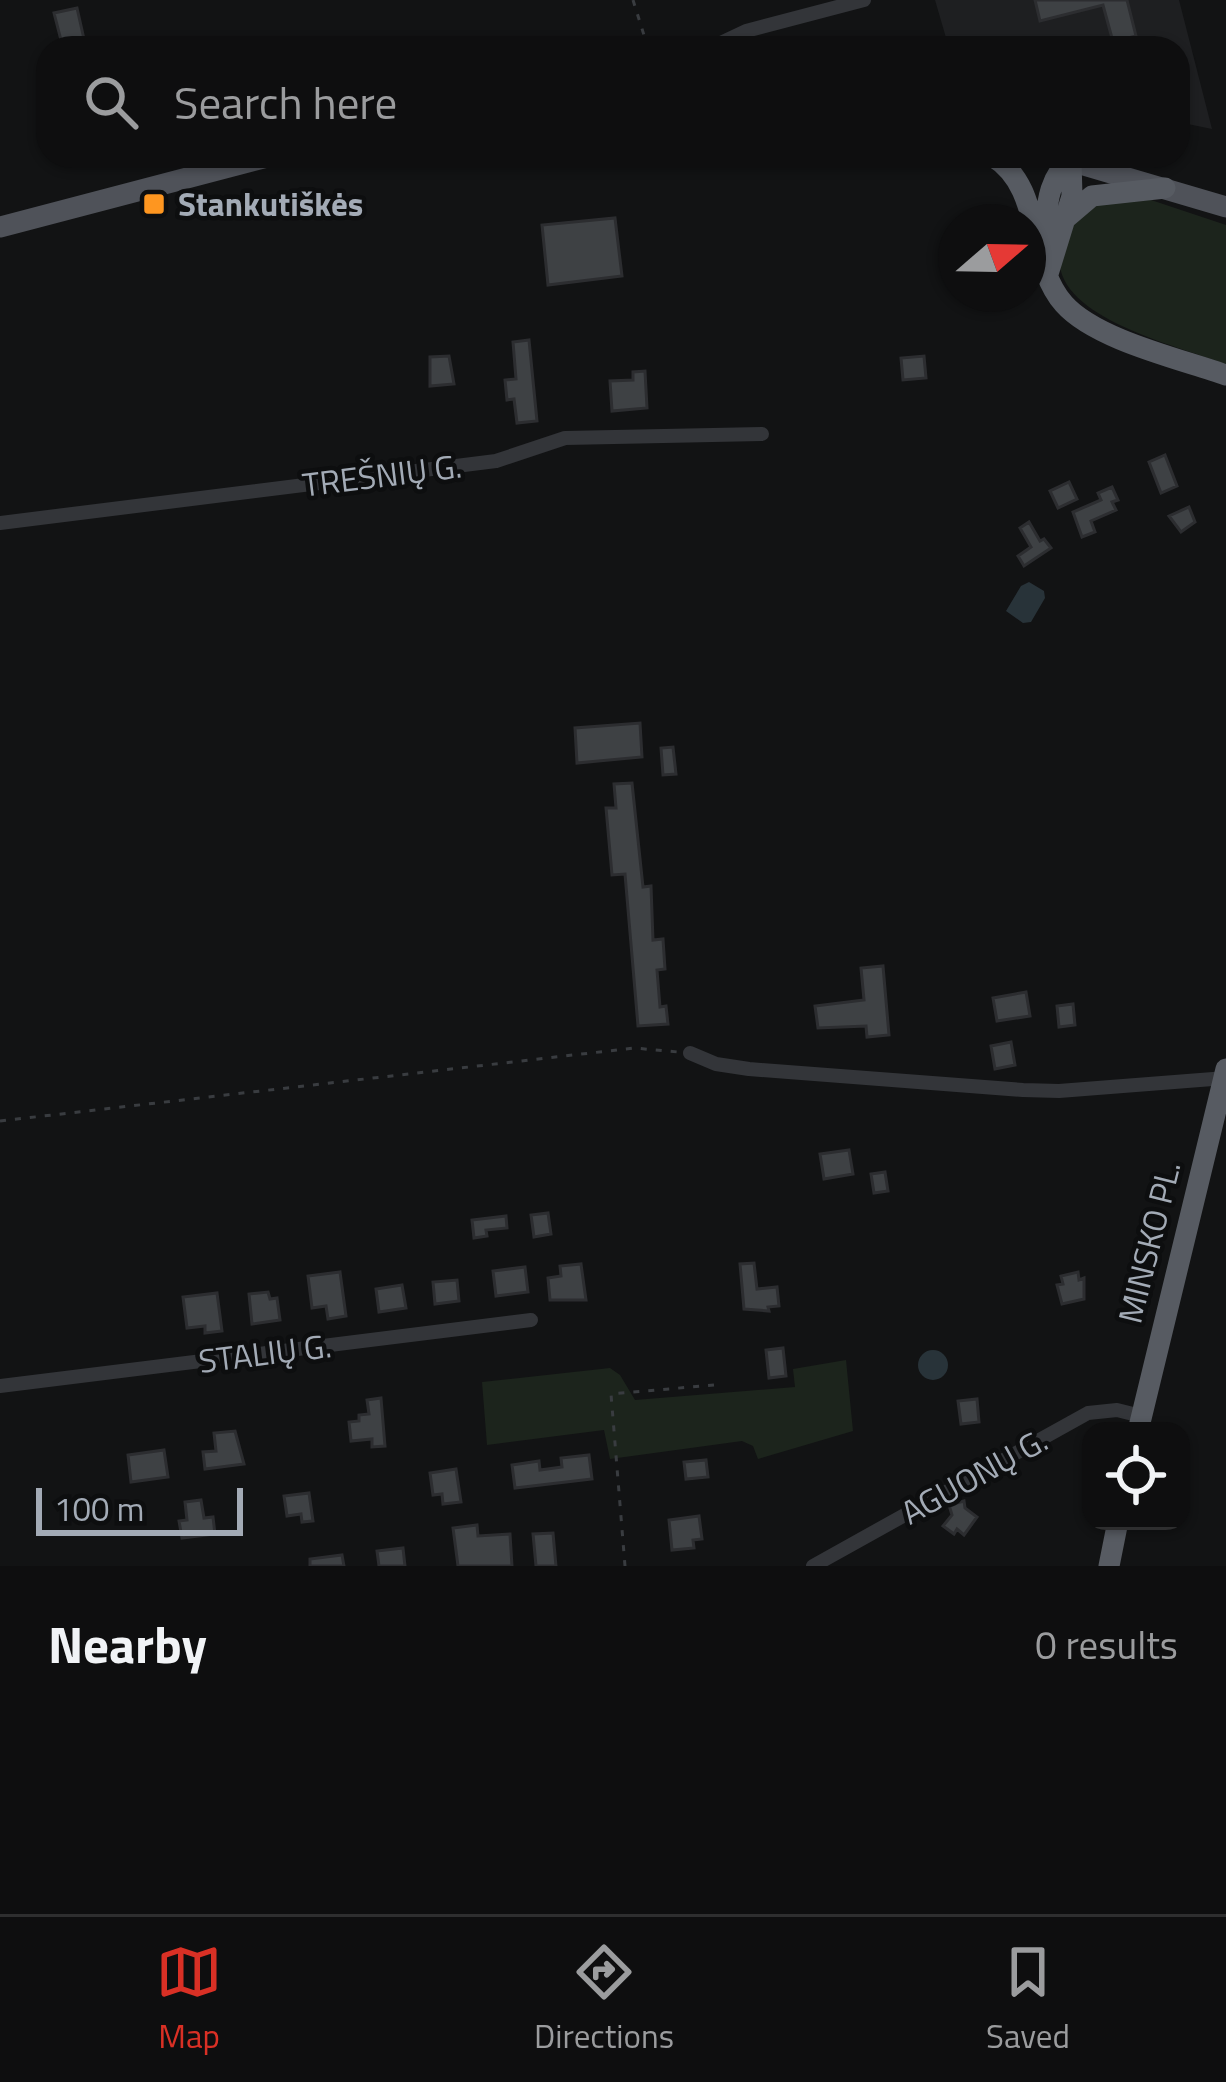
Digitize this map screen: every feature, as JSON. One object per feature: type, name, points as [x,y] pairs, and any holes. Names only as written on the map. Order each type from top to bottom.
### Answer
[{"type":"highway","points":[[1008,168],[1027,204]]},
{"type":"highway","points":[[1046,243],[1052,184],[1059,168]]},
{"type":"highway","points":[[1046,259],[1065,219],[1074,183],[1067,168]]},
{"type":"highway","points":[[1065,219],[1092,196],[1165,188]]},
{"type":"highway","points":[[1046,267],[1065,305],[1091,324],[1226,375]]},
{"type":"highway","name":"MINSKO PL.","points":[[1139,1422],[1225,1075]]},
{"type":"highway","points":[[1109,1566],[1116,1530]]},
{"type":"main road","points":[[0,227],[225,168]]},
{"type":"main road","points":[[1096,168],[1226,207]]},
{"type":"street","points":[[737,36],[864,0]]},
{"type":"street","name":"TREŠNIŲ G.","points":[[0,523],[496,461],[565,438],[761,434]]},
{"type":"street","points":[[690,1053],[716,1064],[749,1069],[1023,1090],[1059,1091],[1225,1075]]},
{"type":"street","name":"STALIŲ G.","points":[[0,1386],[531,1320]]},
{"type":"street","name":"AGUONŲ G.","points":[[813,1566],[1088,1413],[1117,1410],[1136,1422]]},
{"type":"path","points":[[633,0],[644,36]]},
{"type":"path","points":[[0,1121],[634,1048],[690,1053]]},
{"type":"path","points":[[625,1566],[611,1394],[714,1385]]},
{"type":"shaded area","points":[[935,0],[1179,0],[1188,36],[946,36]]},
{"type":"shaded area","points":[[1190,43],[1212,129],[1190,124]]},
{"type":"shaded area","points":[[1145,198],[1226,225],[1226,364],[1127,328],[1095,311],[1072,291],[1060,266],[1065,237],[1090,203]]},
{"type":"shaded area","points":[[1029,582],[1044,591],[1045,598],[1031,622],[1023,623],[1006,611],[1021,586]]},
{"type":"shaded area","points":[[933,1350],[948,1365],[933,1380],[918,1365]]},
{"type":"shaded area","points":[[846,1360],[853,1431],[758,1459],[753,1446],[742,1441],[610,1459],[604,1430],[487,1445],[482,1382],[610,1368],[635,1400],[795,1387],[793,1369]]},
{"type":"building","points":[[1035,0],[1127,0],[1136,36],[1111,36],[1103,5],[1040,21]]},
{"type":"building","points":[[77,8],[83,36],[60,36],[54,13]]},
{"type":"building","points":[[615,218],[622,276],[548,285],[542,225]]},
{"type":"building","points":[[529,340],[537,421],[517,423],[505,380],[516,379],[513,342]]},
{"type":"building","points":[[449,356],[454,384],[430,386],[430,357]]},
{"type":"building","points":[[924,356],[926,378],[903,380],[901,358]]},
{"type":"building","points":[[645,371],[647,408],[612,411],[610,381],[633,380],[633,372]]},
{"type":"building","points":[[1165,455],[1177,486],[1161,493],[1149,462]]},
{"type":"building","points":[[1069,482],[1077,499],[1058,508],[1050,491]]},
{"type":"building","points":[[1112,487],[1118,500],[1112,502],[1116,510],[1091,521],[1095,532],[1082,537],[1073,512],[1101,500],[1098,493]]},
{"type":"building","points":[[1189,507],[1195,522],[1181,532],[1169,516]]},
{"type":"building","points":[[1029,522],[1040,541],[1044,539],[1051,548],[1024,566],[1018,556],[1031,547],[1020,528]]},
{"type":"building","points":[[640,723],[642,757],[577,763],[575,728]]},
{"type":"building","points":[[673,747],[676,774],[663,775],[661,748]]},
{"type":"building","points":[[632,783],[643,887],[651,886],[653,940],[663,939],[665,969],[657,970],[660,1007],[666,1006],[668,1024],[638,1026],[625,874],[612,875],[606,808],[616,808],[614,784]]},
{"type":"building","points":[[883,966],[889,1035],[867,1037],[866,1026],[818,1028],[815,1006],[864,1000],[861,968]]},
{"type":"building","points":[[1026,992],[1030,1016],[997,1021],[993,998]]},
{"type":"building","points":[[1073,1004],[1075,1025],[1059,1027],[1057,1006]]},
{"type":"building","points":[[1011,1042],[1015,1065],[995,1069],[991,1046]]},
{"type":"building","points":[[849,1150],[853,1174],[824,1179],[820,1154]]},
{"type":"building","points":[[885,1172],[888,1191],[874,1193],[871,1174]]},
{"type":"building","points":[[548,1213],[551,1234],[534,1237],[531,1215]]},
{"type":"building","points":[[506,1216],[507,1228],[486,1230],[487,1236],[474,1238],[472,1220]]},
{"type":"building","points":[[754,1263],[757,1289],[777,1287],[779,1306],[768,1307],[769,1311],[744,1309],[740,1264]]},
{"type":"building","points":[[581,1264],[586,1300],[550,1300],[548,1278],[561,1276],[560,1266]]},
{"type":"building","points":[[525,1267],[528,1292],[496,1296],[493,1271]]},
{"type":"building","points":[[340,1272],[346,1316],[328,1319],[326,1306],[312,1308],[308,1276]]},
{"type":"building","points":[[1078,1272],[1079,1280],[1084,1278],[1084,1299],[1062,1304],[1057,1285],[1063,1284],[1061,1276]]},
{"type":"building","points":[[457,1280],[459,1301],[435,1304],[433,1282]]},
{"type":"building","points":[[402,1285],[406,1308],[379,1312],[376,1289]]},
{"type":"building","points":[[268,1292],[270,1299],[277,1298],[280,1320],[252,1324],[249,1294]]},
{"type":"building","points":[[217,1293],[222,1331],[187,1328],[183,1297]]},
{"type":"building","points":[[783,1348],[786,1376],[769,1378],[766,1350]]},
{"type":"building","points":[[381,1398],[385,1446],[372,1447],[372,1439],[351,1441],[349,1422],[369,1414],[367,1400]]},
{"type":"building","points":[[977,1399],[979,1422],[961,1424],[958,1401]]},
{"type":"building","points":[[235,1431],[244,1464],[205,1469],[203,1452],[216,1451],[214,1433]]},
{"type":"building","points":[[164,1450],[168,1477],[131,1482],[128,1455]]},
{"type":"building","points":[[589,1455],[592,1479],[515,1488],[512,1465],[539,1461],[540,1470],[562,1467],[561,1458]]},
{"type":"building","points":[[706,1460],[708,1477],[686,1479],[684,1462]]},
{"type":"building","points":[[456,1469],[461,1502],[443,1504],[442,1494],[433,1495],[430,1473]]},
{"type":"building","points":[[309,1493],[313,1521],[302,1522],[301,1514],[287,1516],[284,1496]]},
{"type":"building","points":[[201,1500],[204,1518],[213,1517],[215,1534],[182,1538],[179,1521],[187,1520],[185,1502]]},
{"type":"building","points":[[964,1501],[965,1508],[977,1517],[964,1535],[957,1529],[954,1534],[943,1526],[952,1515],[949,1505]]},
{"type":"building","points":[[699,1516],[702,1539],[693,1540],[694,1548],[672,1550],[669,1520]]},
{"type":"building","points":[[477,1525],[478,1536],[510,1534],[512,1566],[458,1566],[453,1528]]},
{"type":"building","points":[[553,1533],[556,1566],[536,1566],[533,1534]]},
{"type":"building","points":[[403,1548],[405,1566],[379,1566],[377,1551]]},
{"type":"building","points":[[342,1555],[344,1566],[310,1566],[310,1559]]},
{"type":"place","name":"Stankutiškės","points":[[154,204]]}]
